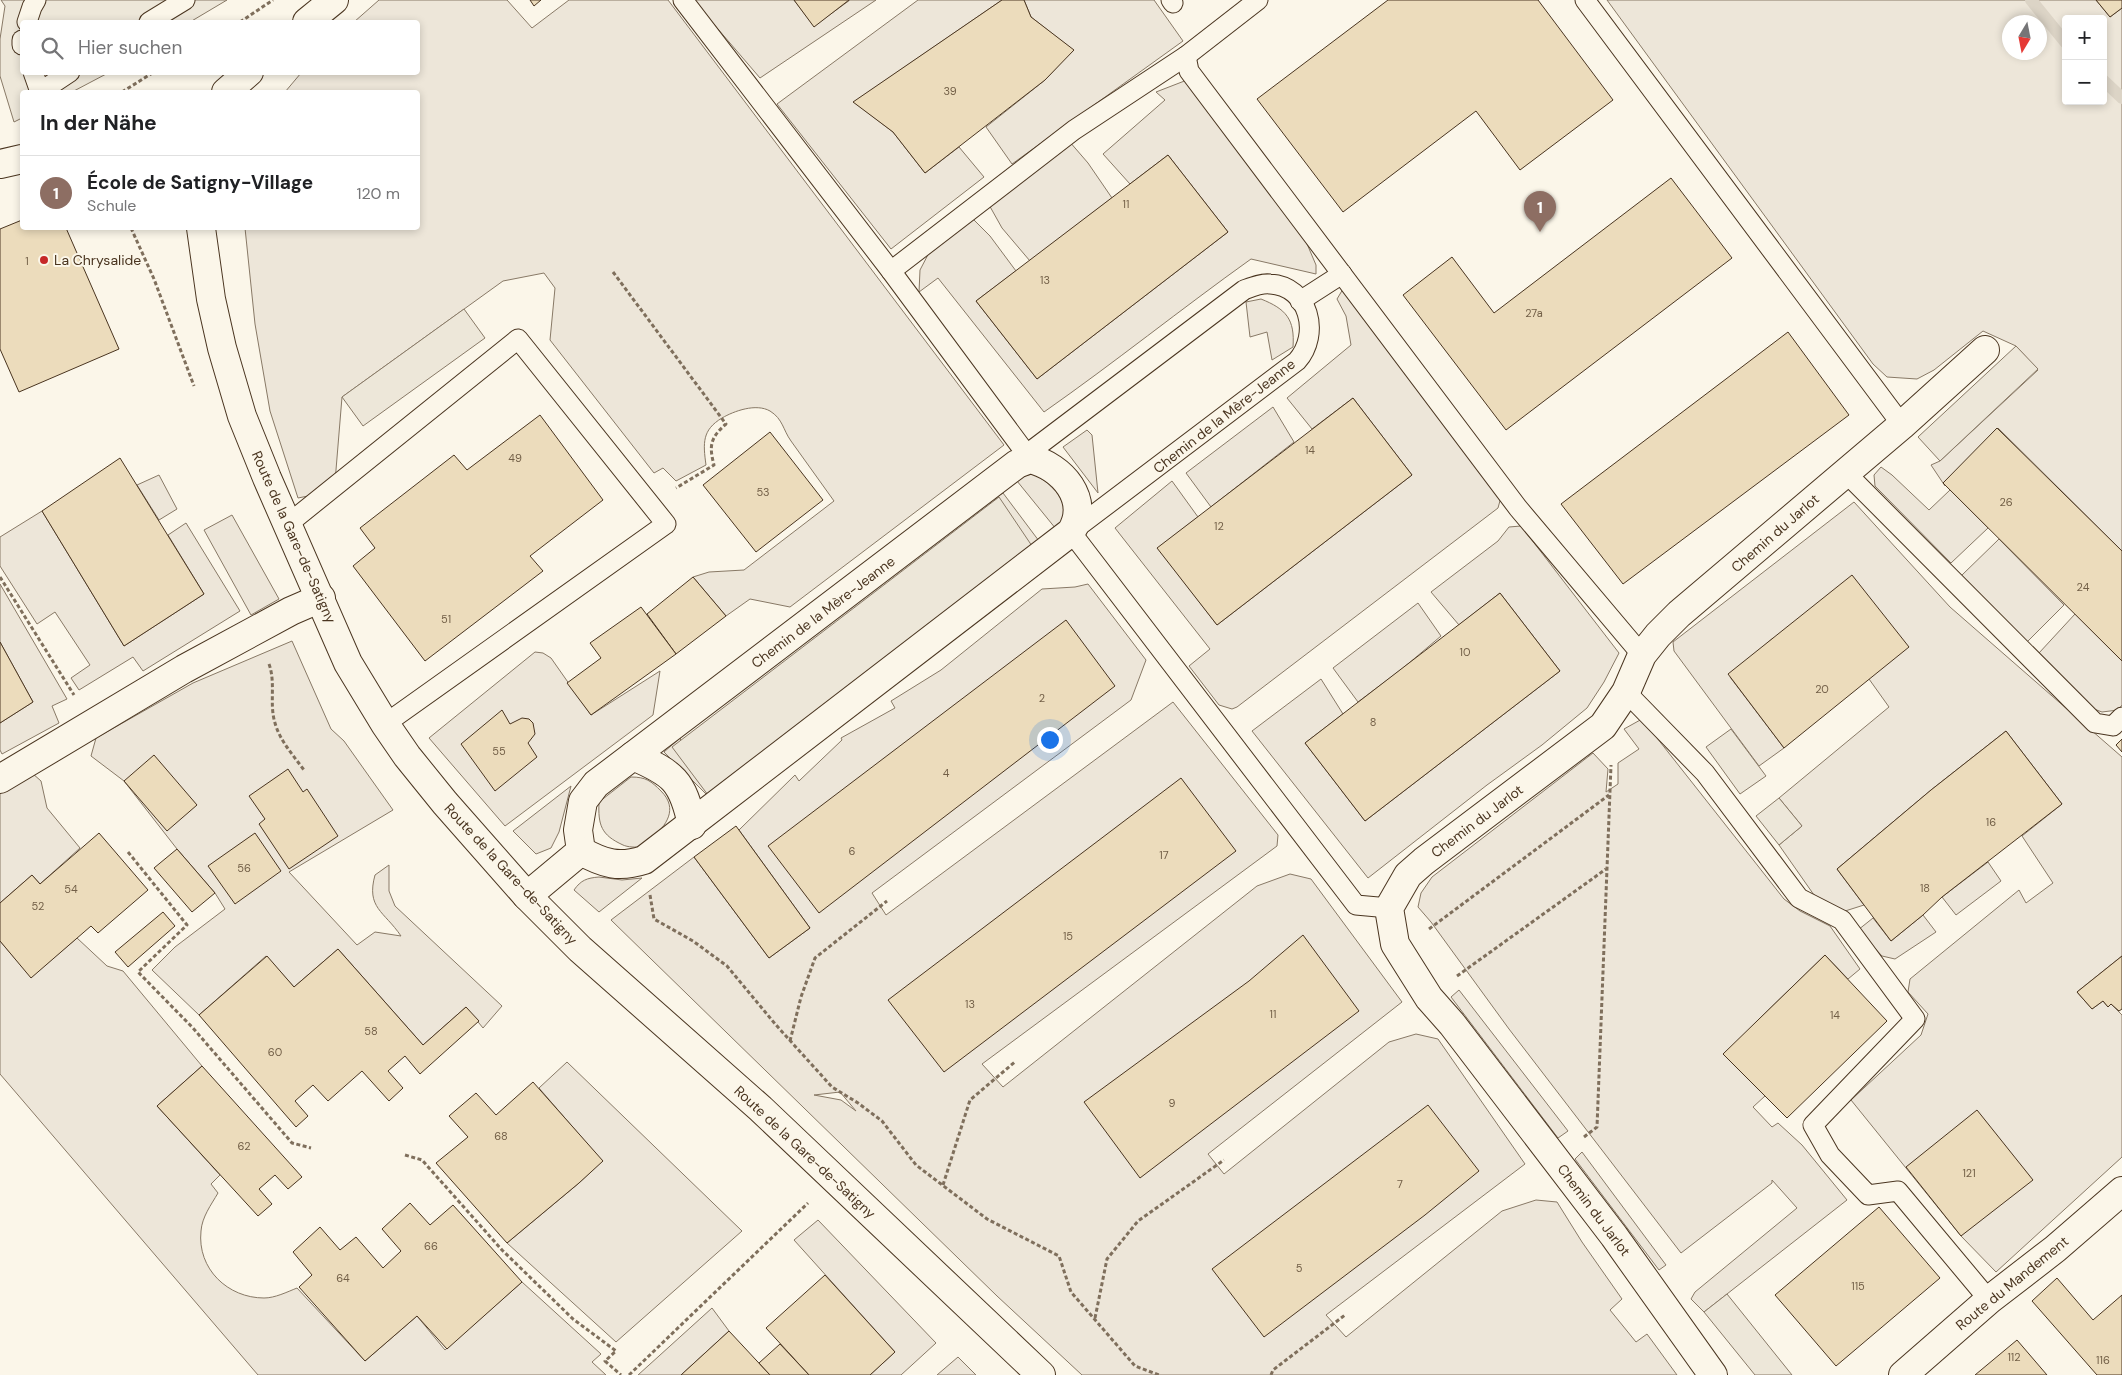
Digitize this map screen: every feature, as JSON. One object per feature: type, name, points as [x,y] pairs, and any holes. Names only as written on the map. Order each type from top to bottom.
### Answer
[{"type":"street","points":[[309,20],[334,0]]},
{"type":"street","points":[[228,90],[246,75]]},
{"type":"street","points":[[0,164],[20,159]]},
{"type":"street","name":"Route de la Gare-de-Satigny","points":[[201,230],[211,299],[222,348],[242,416],[348,663],[385,724],[444,803],[528,896],[580,949],[761,1109],[1041,1375]]},
{"type":"street","name":"Chemin du Jarlot","points":[[1713,1375],[1614,1236],[1452,1024],[1429,998],[1395,944],[1389,908],[1408,875],[1424,861],[1603,726],[1626,692],[1642,655],[1658,635],[1679,614],[1902,425],[1985,350]]},
{"type":"street","points":[[1029,456],[1044,462],[1056,470],[1068,484],[1077,499],[1076,524],[1071,532]]},
{"type":"street","name":"Chemin de la Mère-Jeanne","points":[[1029,456],[596,784],[583,801],[578,830],[581,851],[595,859],[612,863],[627,865],[644,860],[1071,532]]},
{"type":"street","points":[[0,779],[92,723],[254,631],[290,611],[321,598]]},
{"type":"street","points":[[633,756],[669,774],[679,785],[687,801],[692,825]]},
{"type":"street","points":[[528,896],[581,851]]},
{"type":"street","name":"Route du Mandement","points":[[1903,1375],[1989,1300],[2055,1249],[2122,1191]]},
{"type":"lane","points":[[28,20],[36,0]]},
{"type":"lane","points":[[152,20],[185,0]]},
{"type":"lane","points":[[683,0],[891,271],[1029,456]]},
{"type":"lane","points":[[891,271],[1074,130],[1186,56],[1258,0]]},
{"type":"lane","points":[[1585,0],[1902,425]]},
{"type":"lane","points":[[1186,56],[1189,71],[1518,508],[1642,655]]},
{"type":"lane","points":[[34,75],[39,90]]},
{"type":"lane","points":[[43,90],[66,75]]},
{"type":"lane","points":[[1300,301],[1342,274]]},
{"type":"lane","name":"Chemin de la Mère-Jeanne","points":[[1029,456],[1244,290],[1270,284],[1282,286],[1294,294],[1300,301],[1309,318],[1311,332],[1305,352],[1297,361],[1071,532]]},
{"type":"lane","points":[[288,524],[518,339],[666,524],[385,724]]},
{"type":"lane","points":[[1845,472],[2095,723],[2113,726],[2122,718]]},
{"type":"lane","points":[[1071,532],[1356,904],[1389,908]]},
{"type":"lane","points":[[1626,692],[1705,773],[1799,898],[1842,920],[1915,1019],[1813,1125],[1830,1155],[1868,1195],[1898,1191],[1989,1300]]},
{"type":"path","points":[[243,20],[273,0]]},
{"type":"path","points":[[125,90],[149,75]]},
{"type":"path","points":[[614,272],[726,424],[718,431],[710,449],[714,465],[650,504]]},
{"type":"path","points":[[0,577],[92,723]]},
{"type":"path","points":[[254,631],[272,673],[274,721],[284,744],[304,770]]},
{"type":"path","points":[[1554,1158],[1596,1127],[1612,746],[1603,726]]},
{"type":"path","points":[[1425,932],[1609,794]]},
{"type":"path","points":[[128,852],[187,925],[138,972],[194,1028],[292,1143],[311,1148]]},
{"type":"path","points":[[644,860],[654,919],[693,941],[727,966],[790,1041],[832,1087],[882,1121],[916,1165],[987,1219],[1059,1256],[1071,1292],[1136,1366],[1159,1375]]},
{"type":"path","points":[[1457,976],[1607,869]]},
{"type":"path","points":[[790,1041],[801,997],[815,958],[886,901]]},
{"type":"path","points":[[942,1185],[970,1100],[1016,1061]]},
{"type":"path","points":[[405,1155],[422,1160],[502,1250],[573,1319],[616,1351],[605,1361],[621,1375]]},
{"type":"path","points":[[1095,1318],[1107,1259],[1138,1221],[1224,1160]]},
{"type":"path","points":[[629,1375],[811,1201]]},
{"type":"path","points":[[1271,1375],[1273,1370],[1345,1315]]},
{"type":"shaded area","points":[[1,0],[227,0],[193,20],[20,20],[20,75],[104,75],[76,90],[20,90],[20,119],[14,122],[0,76],[0,39],[5,6]]},
{"type":"shaded area","points":[[379,0],[507,0],[532,28],[569,0],[668,0],[1004,445],[790,607],[750,599],[726,616],[693,577],[709,572],[744,570],[834,501],[788,437],[778,418],[770,411],[758,408],[745,409],[733,413],[722,418],[711,427],[707,432],[704,444],[706,465],[676,481],[663,468],[654,473],[550,340],[555,288],[544,273],[503,281],[342,397],[335,482],[318,494],[298,498],[270,411],[255,324],[245,230],[420,230],[420,90],[287,90],[299,75],[420,75],[420,20],[356,20]]},
{"type":"shaded area","points":[[693,0],[794,0],[814,26],[850,0],[876,0],[760,78]]},
{"type":"shaded area","points":[[918,0],[1002,0],[854,102],[893,132],[925,173],[959,147],[984,177],[891,249],[777,104]]},
{"type":"shaded area","points":[[1024,0],[1154,0],[1183,41],[1012,164],[986,127],[1045,80],[1073,50],[1031,17]]},
{"type":"shaded area","points":[[1607,0],[2096,0],[2110,17],[2122,8],[2122,551],[1998,428],[1945,486],[1931,465],[1940,461],[2038,370],[2016,346],[1983,331],[1934,370],[1917,379],[1887,377],[1873,364]]},
{"type":"shaded area","points":[[1187,80],[1299,225],[1316,265],[1316,274],[1251,259],[1044,412],[938,278],[919,292],[920,270],[931,249],[971,217],[990,236],[1016,271],[976,301],[1037,379],[1228,232],[1168,155],[1130,184],[1103,154],[1165,100],[1156,92]]},
{"type":"shaded area","points":[[1069,141],[1088,163],[1112,198],[1030,261],[1002,228],[988,203]]},
{"type":"shaded area","points":[[1343,289],[1501,497],[1498,508],[1232,709],[1219,705],[1189,666],[1210,649],[1115,528],[1172,481],[1198,517],[1158,548],[1217,625],[1412,475],[1353,398],[1312,429],[1287,398],[1351,345],[1346,316],[1337,299]]},
{"type":"shaded area","points":[[1261,299],[1283,311],[1292,329],[1293,347],[1272,360],[1267,332],[1250,337],[1246,302]]},
{"type":"shaded area","points":[[464,309],[485,338],[363,426],[342,397]]},
{"type":"shaded area","points":[[2016,346],[2038,369],[1940,461],[1918,437]]},
{"type":"shaded area","points":[[1273,407],[1294,442],[1211,507],[1186,473]]},
{"type":"shaded area","points":[[1087,430],[1092,435],[1098,493],[1063,447]]},
{"type":"shaded area","points":[[1881,467],[1929,510],[1950,490],[1988,528],[1951,563],[1875,486],[1874,475]]},
{"type":"shaded area","points":[[1033,474],[1051,486],[1063,505],[1063,519],[1056,529],[1017,481],[1023,476]]},
{"type":"shaded area","points":[[159,475],[177,509],[159,520],[137,485]]},
{"type":"shaded area","points":[[1003,493],[1039,541],[1022,553],[997,510],[996,497]]},
{"type":"shaded area","points":[[999,497],[1032,546],[708,795],[672,747]]},
{"type":"shaded area","points":[[1854,502],[1950,607],[2122,757],[2122,956],[2077,992],[2092,1009],[2103,1001],[2108,1007],[2111,1004],[2122,1015],[2122,1157],[1996,1272],[1961,1236],[1851,1100],[1921,1035],[1928,1014],[1908,992],[1910,979],[2019,890],[2026,903],[2053,883],[2022,836],[2062,804],[2006,731],[1931,790],[1837,869],[1864,905],[1842,912],[1814,895],[1779,845],[1802,826],[1779,798],[1889,707],[1869,679],[1773,638],[1730,677],[1784,748],[1759,766],[1674,651],[1673,642]]},
{"type":"shaded area","points":[[42,511],[124,646],[204,594],[168,535],[186,523],[240,611],[143,671],[133,657],[79,690],[71,678],[90,665],[55,612],[37,624],[0,566],[0,537]]},
{"type":"shaded area","points":[[232,515],[279,599],[251,615],[204,530]]},
{"type":"shaded area","points":[[1521,526],[1619,653],[1604,682],[1587,708],[1542,745],[1487,785],[1368,878],[1252,731],[1321,679],[1343,714],[1305,743],[1365,821],[1560,671],[1500,593],[1459,625],[1431,592],[1498,541],[1509,527]]},
{"type":"shaded area","points":[[1999,539],[2064,605],[2027,642],[1961,576]]},
{"type":"shaded area","points":[[0,584],[67,699],[52,706],[59,723],[2,754],[0,750],[0,723],[33,702],[0,642]]},
{"type":"shaded area","points":[[1088,584],[1146,660],[1131,700],[872,893],[886,915],[1173,702],[1278,835],[1277,846],[982,1064],[1003,1087],[1257,886],[1290,874],[1311,879],[1402,1002],[1208,1154],[1224,1174],[1389,1042],[1416,1034],[1438,1039],[1525,1164],[1326,1315],[1346,1337],[1502,1211],[1536,1200],[1557,1202],[1622,1299],[1610,1310],[1636,1342],[1647,1334],[1677,1375],[1082,1375],[997,1296],[611,920],[694,857],[769,958],[810,928],[739,830],[795,775],[799,781],[842,740],[841,738],[895,708],[891,701],[941,670],[1042,589],[1075,587]],"holes":[[[840,1092],[856,1111],[841,1100],[814,1095]]]},
{"type":"shaded area","points":[[1418,603],[1441,636],[1402,669],[1358,702],[1333,668]]},
{"type":"shaded area","points":[[2075,614],[2122,661],[2122,705],[2118,710],[2102,712],[2094,709],[2039,653]]},
{"type":"shaded area","points":[[292,641],[331,729],[344,741],[393,810],[289,872],[357,945],[375,932],[401,936],[378,908],[373,895],[375,875],[389,865],[389,891],[395,906],[502,1006],[483,1028],[466,1007],[423,1045],[338,949],[294,987],[266,956],[199,1015],[152,970],[175,947],[225,909],[215,893],[177,849],[124,781],[91,756],[96,738],[193,683]]},
{"type":"shaded area","points":[[535,652],[543,653],[551,658],[591,715],[660,671],[653,715],[505,826],[429,738]]},
{"type":"shaded area","points":[[1642,719],[1784,899],[1800,911],[1830,926],[1860,969],[1848,979],[1825,955],[1758,1020],[1765,1096],[1753,1107],[1772,1127],[1778,1123],[1802,1145],[1847,1200],[1704,1312],[1691,1299],[1695,1292],[1797,1208],[1772,1180],[1772,1183],[1681,1253],[1418,907],[1421,893],[1432,877],[1593,753],[1608,769],[1606,792],[1618,784],[1618,763],[1639,749],[1624,729]]},
{"type":"shaded area","points":[[1731,729],[1766,776],[1740,794],[1706,747]]},
{"type":"shaded area","points":[[680,738],[690,764],[703,765],[707,795],[664,752]]},
{"type":"shaded area","points":[[32,773],[41,781],[47,808],[80,848],[40,884],[32,875],[0,903],[0,789]]},
{"type":"shaded area","points":[[631,777],[648,780],[661,791],[669,804],[670,811],[666,823],[661,829],[645,844],[637,847],[625,846],[610,837],[602,828],[599,817],[599,802]]},
{"type":"shaded area","points":[[571,786],[559,832],[551,848],[536,854],[513,831]]},
{"type":"shaded area","points":[[1779,798],[1802,826],[1779,845],[1756,816]]},
{"type":"shaded area","points":[[1988,862],[2001,881],[1956,915],[1942,897]]},
{"type":"shaded area","points":[[599,877],[622,880],[642,878],[599,912],[574,890],[585,880]]},
{"type":"shaded area","points":[[1923,915],[1936,932],[1895,959],[1882,956],[1858,930],[1873,918],[1891,941]]},
{"type":"shaded area","points":[[77,938],[107,966],[123,971],[202,1066],[157,1106],[220,1175],[211,1184],[218,1193],[203,1221],[201,1245],[204,1258],[210,1269],[227,1287],[251,1297],[264,1298],[277,1296],[297,1288],[365,1361],[417,1316],[445,1350],[522,1282],[601,1354],[592,1362],[606,1375],[258,1375],[0,1074],[0,941],[31,977]]},
{"type":"shaded area","points":[[1459,990],[1568,1131],[1558,1138],[1451,997]]},
{"type":"shaded area","points":[[567,1062],[742,1231],[616,1342],[507,1243],[579,1183],[602,1161],[539,1088]]},
{"type":"shaded area","points":[[1582,1152],[1666,1265],[1659,1270],[1575,1159]]},
{"type":"shaded area","points":[[818,1220],[936,1343],[901,1375],[870,1375],[895,1352],[794,1240]]},
{"type":"shaded area","points":[[1727,1294],[1792,1375],[1755,1375],[1704,1312]]},
{"type":"shaded area","points":[[712,1308],[729,1331],[681,1375],[638,1375]]},
{"type":"shaded area","points":[[958,1357],[976,1375],[937,1375]]},
{"type":"building","points":[[530,0],[541,0],[534,6]]},
{"type":"building","points":[[794,0],[849,0],[814,27]]},
{"type":"building","points":[[1002,0],[1024,0],[1031,17],[1074,50],[1045,80],[925,173],[893,132],[853,102]]},
{"type":"building","points":[[1388,0],[1538,0],[1613,100],[1520,170],[1476,111],[1343,212],[1257,99]]},
{"type":"building","points":[[2096,0],[2122,0],[2122,8],[2110,17]]},
{"type":"building","points":[[1168,155],[1228,232],[1037,379],[976,301]]},
{"type":"building","points":[[1671,178],[1732,258],[1506,430],[1403,295],[1452,257],[1494,313]]},
{"type":"building","points":[[20,221],[20,230],[67,230],[119,349],[19,392],[0,349],[0,229]]},
{"type":"building","points":[[1788,332],[1849,415],[1623,584],[1561,504]]},
{"type":"building","points":[[1353,398],[1412,475],[1217,625],[1157,548]]},
{"type":"building","points":[[540,415],[603,500],[530,556],[543,571],[425,661],[353,566],[375,548],[360,528],[454,455],[467,470]]},
{"type":"building","points":[[1997,428],[2122,551],[2122,661],[1943,483]]},
{"type":"building","points":[[770,432],[823,500],[756,552],[703,485]]},
{"type":"building","points":[[120,458],[204,594],[124,646],[42,511]]},
{"type":"building","points":[[1852,575],[1909,647],[1784,748],[1728,674]]},
{"type":"building","points":[[693,577],[726,616],[676,654],[647,614]]},
{"type":"building","points":[[1500,593],[1560,671],[1365,821],[1305,743]]},
{"type":"building","points":[[641,607],[676,654],[591,715],[567,683],[601,658],[590,643]]},
{"type":"building","points":[[1066,620],[1115,686],[819,913],[768,846]]},
{"type":"building","points":[[0,642],[33,702],[0,723]]},
{"type":"building","points":[[502,710],[510,724],[522,718],[529,719],[533,723],[535,734],[528,743],[537,757],[495,791],[461,744]]},
{"type":"building","points":[[2006,731],[2062,804],[1942,897],[1891,941],[1837,869],[1931,790]]},
{"type":"building","points":[[2122,739],[2122,752],[2116,745]]},
{"type":"building","points":[[154,755],[197,805],[167,831],[124,781]]},
{"type":"building","points":[[288,769],[303,792],[307,789],[338,836],[289,869],[259,824],[265,819],[249,796]]},
{"type":"building","points":[[1181,778],[1236,851],[944,1072],[888,1000]]},
{"type":"building","points":[[736,826],[810,928],[769,958],[694,857]]},
{"type":"building","points":[[99,833],[148,890],[98,933],[91,926],[31,978],[0,941],[0,903],[32,875],[40,884]]},
{"type":"building","points":[[255,833],[281,871],[235,904],[208,866]]},
{"type":"building","points":[[177,849],[215,893],[192,912],[154,868]]},
{"type":"building","points":[[163,912],[175,926],[128,967],[115,952]]},
{"type":"building","points":[[1303,935],[1359,1011],[1140,1178],[1084,1102],[1249,981]]},
{"type":"building","points":[[338,949],[423,1045],[466,1007],[479,1021],[420,1074],[405,1056],[388,1071],[403,1088],[389,1101],[362,1071],[328,1101],[313,1085],[295,1101],[308,1116],[296,1127],[199,1015],[267,956],[294,987]]},
{"type":"building","points":[[1825,955],[1887,1021],[1787,1118],[1723,1054]]},
{"type":"building","points":[[2122,956],[2122,1009],[2119,1011],[2111,1004],[2108,1007],[2103,1001],[2092,1009],[2077,992]]},
{"type":"building","points":[[202,1066],[302,1177],[288,1189],[275,1175],[259,1189],[272,1204],[258,1216],[157,1106]]},
{"type":"building","points":[[533,1082],[603,1161],[507,1243],[436,1163],[468,1137],[449,1116],[476,1093],[496,1115]]},
{"type":"building","points":[[1428,1105],[1479,1171],[1425,1215],[1264,1337],[1212,1269]]},
{"type":"building","points":[[1977,1110],[2033,1180],[1961,1236],[1906,1167]]},
{"type":"building","points":[[410,1203],[430,1225],[453,1205],[522,1282],[447,1349],[417,1316],[365,1361],[299,1287],[312,1275],[293,1252],[320,1227],[340,1250],[356,1237],[383,1268],[401,1251],[382,1229]]},
{"type":"building","points":[[1879,1207],[1940,1278],[1836,1366],[1775,1295]]},
{"type":"building","points":[[825,1275],[895,1352],[870,1375],[809,1375],[766,1328]]},
{"type":"building","points":[[2057,1278],[2093,1320],[2122,1295],[2122,1375],[2097,1375],[2032,1301]]},
{"type":"building","points":[[729,1331],[770,1375],[681,1375]]},
{"type":"building","points":[[2017,1340],[2047,1375],[1975,1375]]},
{"type":"building","points":[[780,1344],[809,1375],[770,1375],[759,1363]]},
{"type":"waterway","points":[[2031,0],[2062,38]]},
{"type":"waterway","points":[[2107,84],[2122,98]]},
{"type":"place","name":"École de Satigny-Village","points":[[1540,232]]},
{"type":"place","name":"La Chrysalide","points":[[44,260]]}]
